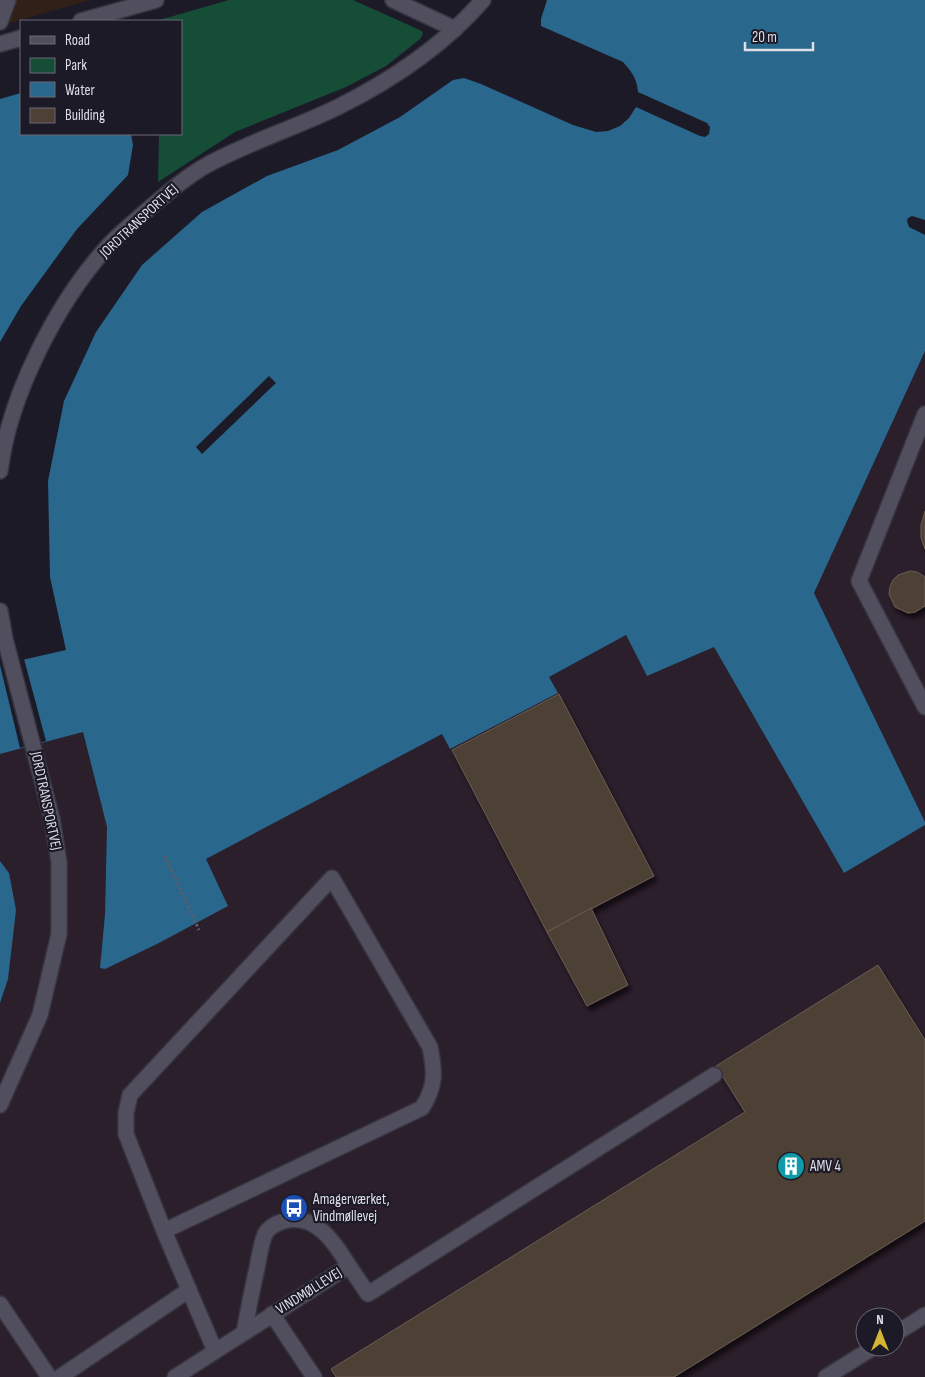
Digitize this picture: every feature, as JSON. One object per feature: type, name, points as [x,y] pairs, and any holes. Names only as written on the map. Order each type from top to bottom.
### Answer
[{"type":"street","points":[[0,22],[8,0]]},
{"type":"street","points":[[85,20],[156,0]]},
{"type":"street","points":[[393,0],[455,30]]},
{"type":"street","name":"JORDTRANSPORTVEJ","points":[[0,471],[19,395],[50,328],[70,294],[108,246],[167,192],[206,166],[338,106],[406,68],[455,30],[483,0]]},
{"type":"street","points":[[0,44],[20,38]]},
{"type":"street","points":[[925,414],[859,581],[925,707]]},
{"type":"street","name":"JORDTRANSPORTVEJ","points":[[0,611],[5,639],[52,820],[59,862],[59,934],[40,1016],[0,1105]]},
{"type":"street","points":[[164,1232],[422,1108],[429,1096],[434,1083],[430,1047],[332,878],[130,1095],[126,1113],[126,1134],[164,1232],[215,1351]]},
{"type":"street","points":[[349,1266],[368,1294],[714,1075]]},
{"type":"street","name":"VINDMØLLEVEJ","points":[[174,1377],[244,1333],[272,1314],[349,1266],[337,1247],[315,1225],[302,1220],[290,1220],[275,1224],[266,1233],[244,1333]]},
{"type":"street","points":[[60,1377],[189,1290]]},
{"type":"street","points":[[0,1304],[50,1377]]},
{"type":"street","points":[[272,1314],[314,1377]]},
{"type":"street","points":[[905,1328],[925,1315]]},
{"type":"street","points":[[826,1377],[858,1357]]},
{"type":"path","points":[[165,856],[199,930]]},
{"type":"shaded area","points":[[0,0],[90,0],[20,20],[0,26]]},
{"type":"shaded area","points":[[925,351],[925,822],[814,593]]},
{"type":"shaded area","points":[[626,635],[647,676],[714,647],[844,873],[925,825],[925,1377],[0,1377],[0,1003],[8,979],[9,873],[0,861],[0,754],[83,732],[107,827],[105,914],[101,960],[205,859],[442,734],[450,749],[558,693],[549,677]]},
{"type":"green space","points":[[229,0],[353,0],[422,31],[423,34],[420,39],[386,66],[346,87],[235,132],[158,182],[159,135],[182,135],[182,20],[159,20]]},
{"type":"water","points":[[547,0],[925,0],[925,220],[912,216],[907,221],[909,227],[925,235],[925,351],[814,593],[925,825],[844,873],[714,647],[647,676],[626,635],[549,677],[558,693],[450,749],[442,734],[206,859],[228,906],[157,944],[105,969],[100,968],[105,914],[107,827],[83,732],[0,754],[0,665],[66,650],[50,577],[48,481],[64,401],[96,332],[142,265],[202,212],[267,176],[338,150],[400,117],[453,80],[464,78],[481,84],[573,125],[596,132],[608,131],[620,126],[629,118],[636,107],[700,136],[705,137],[709,134],[710,127],[707,123],[638,92],[634,76],[623,62],[541,26],[541,19]]},
{"type":"water","points":[[20,93],[20,135],[131,135],[133,145],[128,175],[77,229],[21,306],[0,342],[0,99]]},
{"type":"water","points":[[0,861],[9,873],[16,910],[8,979],[0,1003]]},
{"type":"pier","points":[[269,376],[276,383],[202,454],[196,447]]},
{"type":"pier","points":[[24,659],[46,741],[20,748],[0,665]]},
{"type":"building","points":[[925,511],[925,549],[921,538],[921,525]]},
{"type":"building","points":[[910,571],[917,572],[925,577],[925,606],[915,612],[908,613],[895,607],[889,594],[893,580],[898,575]]},
{"type":"building","points":[[559,694],[654,876],[547,932],[452,750]]},
{"type":"building","points":[[591,908],[628,985],[587,1006],[547,932]]},
{"type":"building","name":"AMV 4","points":[[878,965],[925,1040],[925,1221],[674,1377],[336,1377],[331,1369],[745,1112],[716,1066]]},
{"type":"place","name":"AMV 4","points":[[791,1166]]},
{"type":"place","name":"Amagerværket, Vindmøllevej","points":[[294,1208]]}]
